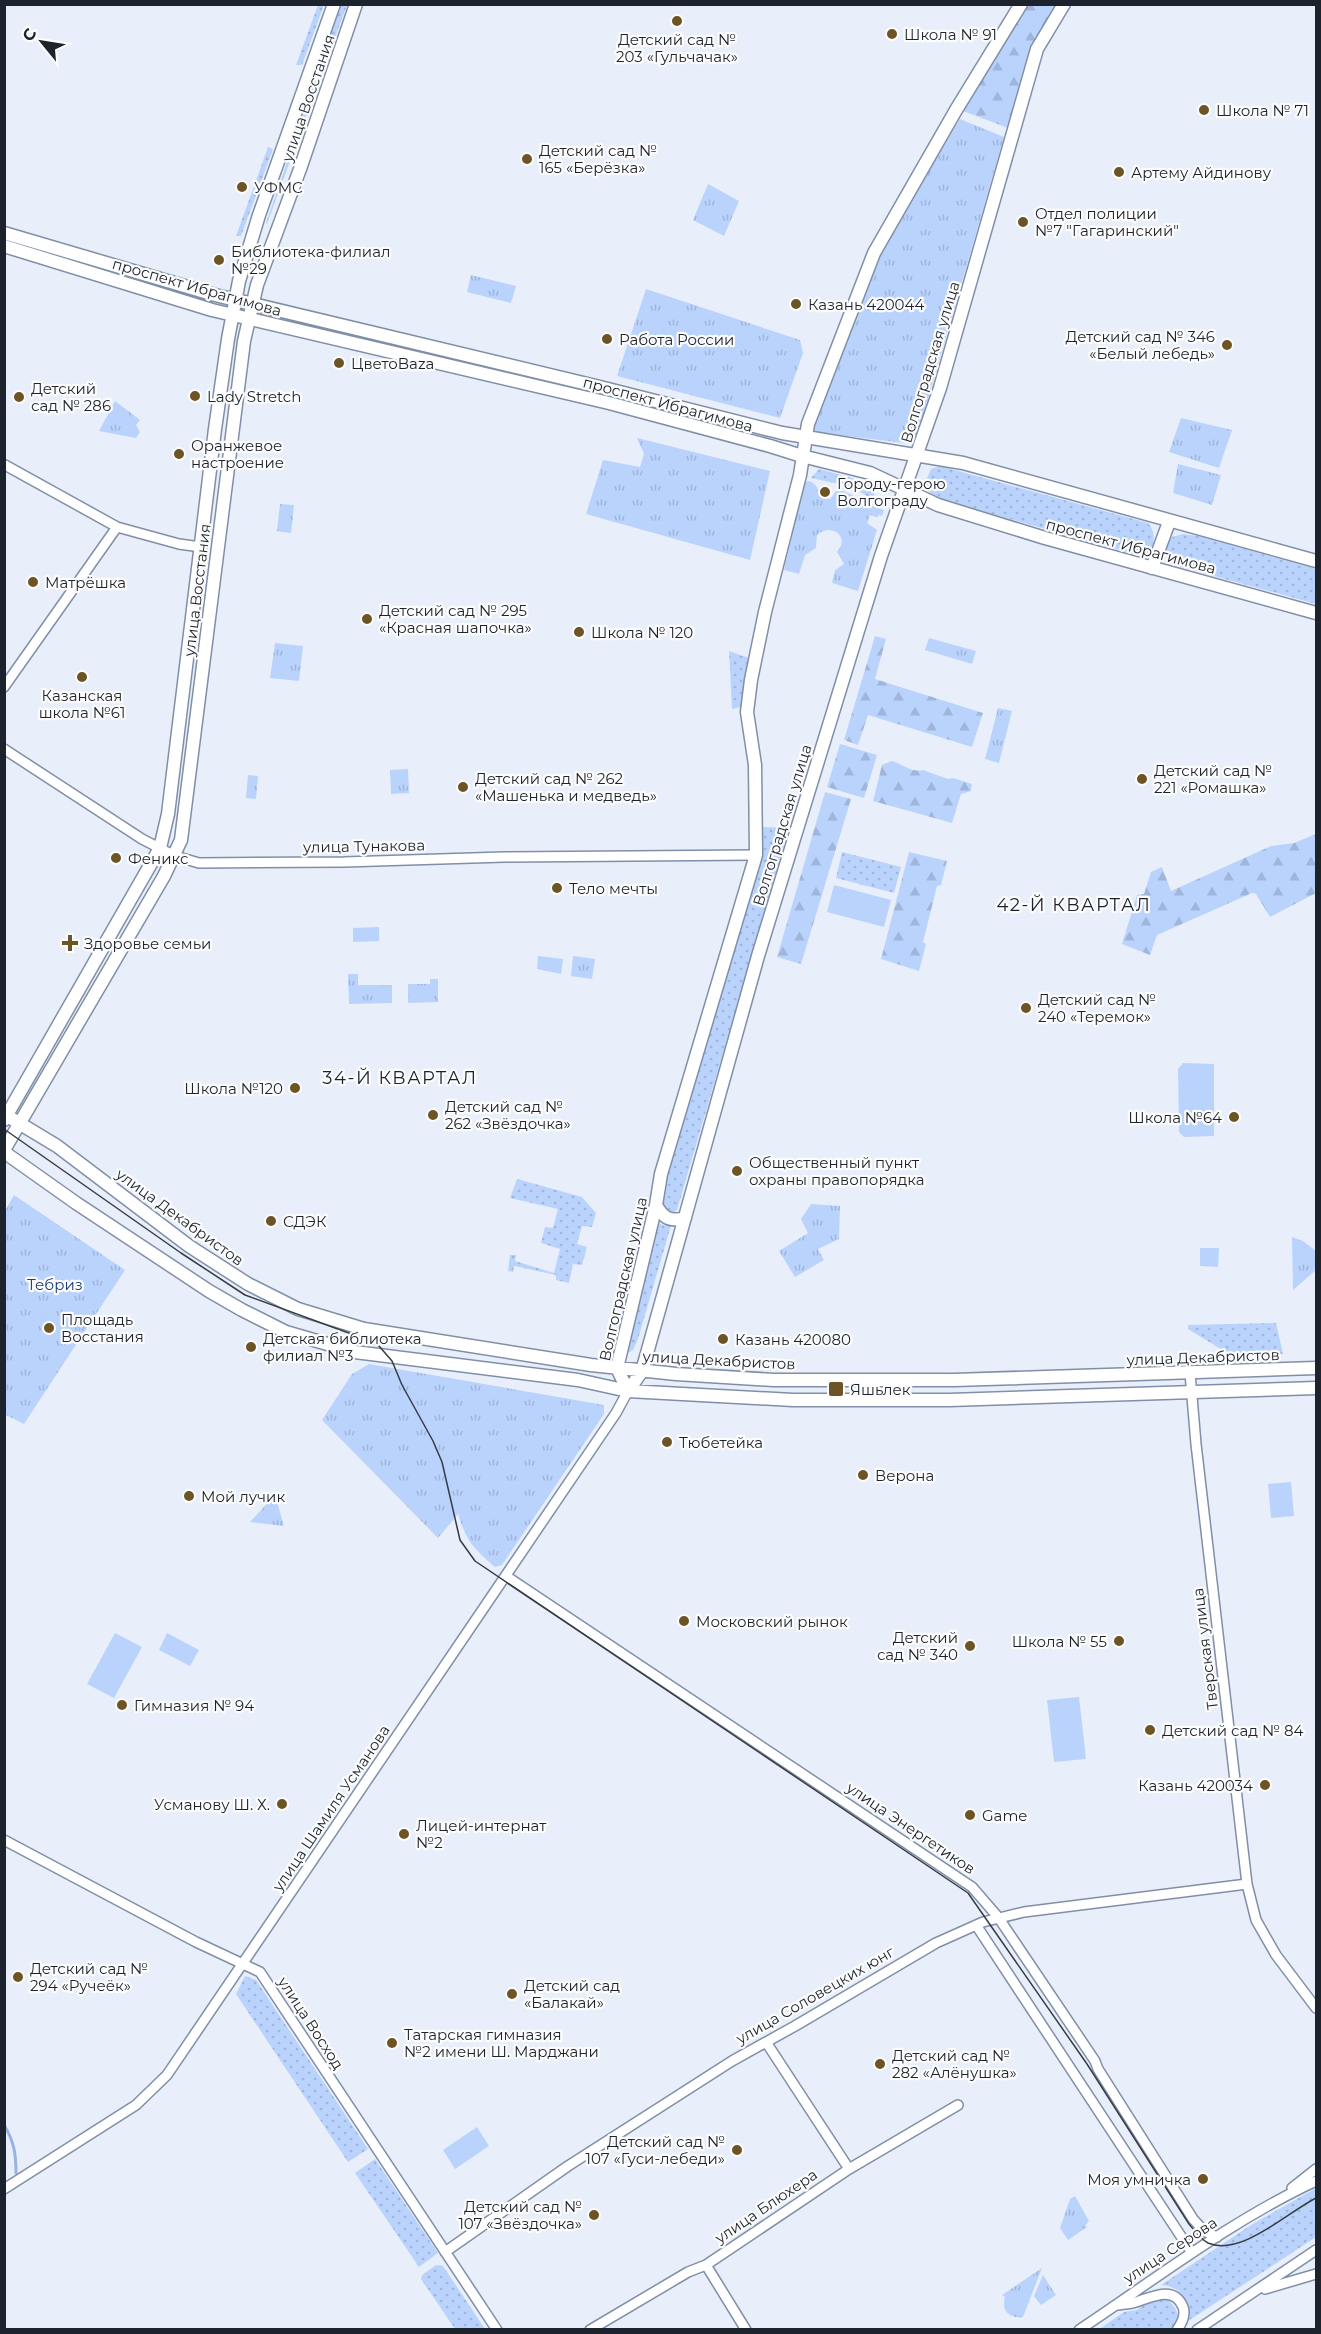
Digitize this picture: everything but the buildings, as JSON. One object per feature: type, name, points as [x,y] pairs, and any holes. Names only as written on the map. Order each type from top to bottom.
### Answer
[{"type":"main road","name":"улица Восстания","points":[[5,1116],[159,848],[168,814],[215,429],[241,275],[259,215],[334,4]]},
{"type":"main road","name":"улица Восстания","points":[[4,1151],[176,856],[181,840],[244,341],[257,285],[356,4]]},
{"type":"main road","name":"Волгоградская улица","points":[[1021,4],[961,102],[874,253],[808,424],[800,475],[765,612],[747,712],[754,765],[757,817],[756,855],[664,1163],[617,1368],[628,1391],[642,1371],[758,956],[871,586],[940,388],[1037,49],[1064,4]]},
{"type":"main road","points":[[259,215],[268,228],[278,226],[281,220]]},
{"type":"main road","name":"проспект Ибрагимова","points":[[4,232],[236,300],[782,433],[963,464],[1317,561]]},
{"type":"main road","name":"проспект Ибрагимова","points":[[4,246],[233,315],[609,403],[870,473],[949,508],[1074,548],[1317,613]]},
{"type":"main road","points":[[1152,568],[1169,522]]},
{"type":"main road","name":"улица Декабристов","points":[[5,1116],[20,1123],[92,1171],[189,1246],[248,1284],[284,1303],[364,1329],[617,1368],[774,1380],[954,1380],[1317,1368]]},
{"type":"main road","points":[[4,1151],[68,1197],[209,1291],[286,1332],[355,1352],[578,1380],[628,1391],[793,1400],[950,1400],[1317,1388]]},
{"type":"main road","points":[[656,1204],[661,1215],[676,1220],[685,1218]]},
{"type":"street","points":[[5,465],[117,527],[179,544],[201,547]]},
{"type":"street","points":[[4,687],[117,527]]},
{"type":"street","name":"улица Тунакова","points":[[4,749],[159,848],[196,863],[426,861],[522,856],[756,855]]},
{"type":"street","name":"Тверская улица","points":[[1190,1373],[1197,1455],[1247,1884],[1256,1920],[1276,1955],[1317,2008]]},
{"type":"street","name":"улица Шамиля Усманова","points":[[4,2189],[136,2105],[167,2075],[616,1413],[628,1391]]},
{"type":"street","name":"улица Энергетиков","points":[[506,1576],[972,1887],[999,1917],[1095,2061],[1192,2219],[1204,2231],[1217,2237]]},
{"type":"street","name":"улица Восход","points":[[4,1840],[196,1942],[260,1972],[497,2330]]},
{"type":"street","name":"улица Соловецких юнг","points":[[445,2252],[568,2166],[732,2061],[914,1954],[976,1925],[1024,1912],[1247,1884]]},
{"type":"street","points":[[976,1925],[1192,2253]]},
{"type":"street","points":[[766,2042],[849,2169]]},
{"type":"street","name":"улица Блюхера","points":[[590,2330],[688,2272],[706,2265],[849,2169],[957,2105]]},
{"type":"street","name":"улица Серова","points":[[1079,2330],[1192,2253],[1279,2198],[1317,2169]]},
{"type":"street","name":"улица Серова","points":[[1279,2198],[1317,2181]]},
{"type":"street","points":[[1197,2330],[1317,2250]]},
{"type":"street","points":[[706,2265],[746,2330]]},
{"type":"street","points":[[1254,2293],[1317,2274]]},
{"type":"street","points":[[1113,2306],[1137,2302],[1156,2294],[1166,2294],[1177,2300],[1184,2309],[1183,2321],[1177,2330]]},
{"type":"green space","points":[[318,5],[324,5],[302,65],[296,65]]},
{"type":"green space","points":[[341,5],[347,5],[267,224],[266,223]]},
{"type":"green space","points":[[1028,5],[1059,5],[1032,49],[1008,128],[963,111]]},
{"type":"green space","points":[[960,119],[1004,137],[916,440],[911,444],[816,432],[812,428],[877,257]]},
{"type":"green space","points":[[268,147],[273,149],[241,236],[236,236]]},
{"type":"green space","points":[[708,184],[739,201],[724,236],[693,220]]},
{"type":"green space","points":[[471,275],[516,286],[511,303],[467,292]]},
{"type":"green space","points":[[646,289],[800,340],[803,353],[780,418],[617,376]]},
{"type":"green space","points":[[115,401],[140,420],[136,425],[140,432],[136,438],[99,431]]},
{"type":"green space","points":[[1181,418],[1232,430],[1219,468],[1169,452]]},
{"type":"green space","points":[[637,438],[770,471],[750,560],[586,514],[603,460],[640,467],[644,454]]},
{"type":"green space","points":[[1178,464],[1221,475],[1212,505],[1173,493]]},
{"type":"green space","points":[[940,466],[1148,523],[1153,532],[1154,542],[1150,551],[1141,556],[943,500],[928,491],[924,485],[931,469]]},
{"type":"green space","points":[[819,469],[877,485],[873,500],[853,487],[811,478]]},
{"type":"green space","points":[[809,481],[817,488],[820,497],[830,499],[838,489],[884,510],[882,516],[870,515],[867,523],[877,530],[858,591],[832,583],[835,570],[844,564],[837,552],[841,546],[841,537],[833,531],[822,531],[817,535],[816,548],[805,555],[799,574],[784,570],[805,482]]},
{"type":"green space","points":[[280,504],[294,505],[291,533],[277,531]]},
{"type":"green space","points":[[1183,534],[1198,536],[1316,569],[1316,604],[1178,566],[1167,557],[1166,546],[1172,537]]},
{"type":"green space","points":[[875,636],[886,639],[875,679],[983,713],[972,747],[868,715],[858,745],[844,740]]},
{"type":"green space","points":[[929,638],[976,651],[972,664],[925,650]]},
{"type":"green space","points":[[275,643],[303,646],[299,681],[270,678]]},
{"type":"green space","points":[[729,651],[749,658],[741,707],[732,709]]},
{"type":"green space","points":[[998,708],[1012,711],[999,763],[985,759]]},
{"type":"green space","points":[[840,744],[877,755],[864,798],[827,787]]},
{"type":"green space","points":[[892,761],[911,769],[923,770],[972,784],[971,791],[961,794],[952,823],[873,801],[882,765]]},
{"type":"green space","points":[[408,769],[409,793],[391,794],[390,770]]},
{"type":"green space","points":[[248,775],[258,776],[256,799],[246,798]]},
{"type":"green space","points":[[825,792],[851,799],[801,964],[777,957]]},
{"type":"green space","points":[[762,827],[789,828],[677,1210],[670,1214],[660,1203],[759,867]]},
{"type":"green space","points":[[1316,834],[1316,893],[1270,917],[1256,894],[1252,893],[1157,935],[1150,955],[1122,944],[1137,895],[1144,894],[1151,872],[1162,867],[1171,891],[1271,846],[1294,843]]},
{"type":"green space","points":[[842,852],[901,867],[894,893],[836,878]]},
{"type":"green space","points":[[909,852],[947,861],[941,885],[937,886],[923,942],[926,944],[919,971],[881,959]]},
{"type":"green space","points":[[834,885],[891,900],[884,927],[827,912]]},
{"type":"green space","points":[[379,927],[379,941],[353,942],[353,928]]},
{"type":"green space","points":[[538,956],[563,959],[561,974],[537,969]]},
{"type":"green space","points":[[573,956],[595,959],[592,979],[571,976]]},
{"type":"green space","points":[[348,974],[358,974],[358,985],[392,985],[392,1003],[349,1004]]},
{"type":"green space","points":[[430,979],[438,979],[438,1002],[408,1003],[408,984],[430,984]]},
{"type":"green space","points":[[1183,1063],[1214,1064],[1214,1136],[1184,1137],[1179,1132],[1178,1069]]},
{"type":"green space","points":[[517,1179],[582,1197],[596,1213],[592,1227],[582,1226],[577,1244],[587,1247],[582,1265],[573,1264],[569,1283],[556,1280],[556,1275],[514,1266],[513,1272],[508,1271],[510,1255],[516,1255],[515,1261],[554,1273],[560,1249],[541,1243],[545,1227],[553,1228],[558,1209],[510,1198]]},
{"type":"green space","name":"Тебриз","points":[[14,1195],[125,1270],[24,1424],[4,1414],[4,1213]]},
{"type":"green space","points":[[811,1204],[840,1206],[839,1239],[818,1249],[824,1260],[795,1277],[779,1251],[808,1233],[801,1219]]},
{"type":"green space","points":[[656,1219],[665,1226],[672,1222],[638,1339],[633,1350],[628,1353],[625,1351]]},
{"type":"green space","points":[[1292,1237],[1303,1241],[1316,1251],[1316,1270],[1293,1290]]},
{"type":"green space","points":[[1200,1248],[1219,1248],[1218,1267],[1200,1266]]},
{"type":"green space","points":[[1276,1323],[1283,1354],[1234,1357],[1188,1329],[1188,1325]]},
{"type":"green space","points":[[369,1364],[604,1405],[604,1414],[502,1565],[495,1567],[476,1549],[464,1531],[458,1514],[438,1538],[322,1420],[352,1374]]},
{"type":"green space","points":[[1291,1482],[1294,1516],[1271,1518],[1268,1484]]},
{"type":"green space","points":[[275,1495],[284,1526],[250,1522]]},
{"type":"green space","points":[[115,1633],[142,1647],[114,1698],[87,1684]]},
{"type":"green space","points":[[167,1633],[199,1650],[190,1666],[159,1650]]},
{"type":"green space","points":[[1079,1697],[1086,1759],[1054,1762],[1047,1700]]},
{"type":"green space","points":[[245,1976],[256,1980],[368,2149],[348,2162],[236,1994]]},
{"type":"green space","points":[[477,2127],[489,2146],[455,2169],[443,2150]]},
{"type":"green space","points":[[375,2159],[438,2253],[419,2267],[355,2173]]},
{"type":"green space","points":[[1316,2188],[1316,2237],[1185,2323],[1184,2297],[1175,2289],[1161,2285],[1251,2225]]},
{"type":"green space","points":[[1075,2196],[1089,2221],[1085,2225],[1087,2227],[1068,2240],[1060,2228],[1070,2199]]},
{"type":"green space","points":[[436,2265],[443,2266],[485,2329],[455,2329],[421,2279],[422,2275]]},
{"type":"green space","points":[[1042,2268],[1023,2317],[1014,2317],[1007,2313],[1004,2306],[1005,2297],[1002,2295]]},
{"type":"green space","points":[[1043,2275],[1056,2295],[1041,2305],[1034,2296]]},
{"type":"green space","points":[[1166,2298],[1173,2305],[1178,2317],[1172,2329],[1098,2330],[1124,2312],[1137,2310],[1149,2300]]},
{"type":"waterway","points":[[4,2125],[14,2148],[16,2173]]},
{"type":"tram line","points":[[4,1129],[245,1295],[379,1346],[392,1361],[402,1385],[433,1441],[442,1462],[460,1540],[475,1561],[968,1893],[1087,2064],[1189,2224],[1202,2239],[1221,2246],[1249,2239],[1316,2198]]},
{"type":"place","name":"Детский сад № 203 «Гульчачак»","points":[[677,21]]},
{"type":"place","name":"Школа № 91","points":[[892,34]]},
{"type":"place","name":"Школа № 71","points":[[1204,110]]},
{"type":"place","name":"Детский сад № 165 «Берёзка»","points":[[527,159]]},
{"type":"place","name":"Артему Айдинову","points":[[1119,172]]},
{"type":"place","name":"УФМС","points":[[242,187]]},
{"type":"place","name":"Отдел полиции №7 \"Гагаринский\"","points":[[1023,222]]},
{"type":"place","name":"Библиотека-филиал №29","points":[[219,260]]},
{"type":"place","name":"Казань 420044","points":[[796,304]]},
{"type":"place","name":"Работа России","points":[[607,339]]},
{"type":"place","name":"Детский сад № 346 «Белый лебедь»","points":[[1227,345]]},
{"type":"place","name":"ЦветоBaza","points":[[339,363]]},
{"type":"place","name":"Lady Stretch","points":[[195,396]]},
{"type":"place","name":"Детский сад № 286","points":[[19,397]]},
{"type":"place","name":"Оранжевое настроение","points":[[179,454]]},
{"type":"place","name":"Городу-герою Волгограду","points":[[825,492]]},
{"type":"place","name":"Матрёшка","points":[[33,582]]},
{"type":"place","name":"Детский сад № 295 «Красная шапочка»","points":[[367,619]]},
{"type":"place","name":"Школа № 120","points":[[579,632]]},
{"type":"place","name":"Казанская школа №61","points":[[82,677]]},
{"type":"place","name":"Детский сад № 221 «Ромашка»","points":[[1142,779]]},
{"type":"place","name":"Детский сад № 262 «Машенька и медведь»","points":[[463,787]]},
{"type":"place","name":"Феникс","points":[[116,858]]},
{"type":"place","name":"Тело мечты","points":[[557,888]]},
{"type":"place","name":"Здоровье семьи","points":[[70,943]]},
{"type":"place","name":"Детский сад № 240 «Теремок»","points":[[1026,1008]]},
{"type":"place","name":"Школа №120","points":[[295,1088]]},
{"type":"place","name":"Детский сад № 262 «Звёздочка»","points":[[433,1115]]},
{"type":"place","name":"Школа №64","points":[[1234,1117]]},
{"type":"place","name":"Общественный пункт охраны правопорядка","points":[[737,1171]]},
{"type":"place","name":"СДЭК","points":[[271,1221]]},
{"type":"place","name":"Площадь Восстания","points":[[49,1328]]},
{"type":"place","name":"Казань 420080","points":[[723,1339]]},
{"type":"place","name":"Детская библиотека филиал №3","points":[[251,1347]]},
{"type":"place","name":"Яшьлек","points":[[836,1389]]},
{"type":"place","name":"Тюбетейка","points":[[667,1442]]},
{"type":"place","name":"Верона","points":[[863,1475]]},
{"type":"place","name":"Мой лучик","points":[[189,1496]]},
{"type":"place","name":"Московский рынок","points":[[684,1621]]},
{"type":"place","name":"Школа № 55","points":[[1119,1641]]},
{"type":"place","name":"Детский сад № 340","points":[[970,1646]]},
{"type":"place","name":"Гимназия № 94","points":[[122,1705]]},
{"type":"place","name":"Детский сад № 84","points":[[1150,1730]]},
{"type":"place","name":"Казань 420034","points":[[1265,1785]]},
{"type":"place","name":"Усманову Ш. Х.","points":[[282,1804]]},
{"type":"place","name":"Game","points":[[970,1815]]},
{"type":"place","name":"Лицей-интернат №2","points":[[404,1834]]},
{"type":"place","name":"Детский сад № 294 «Ручеёк»","points":[[18,1977]]},
{"type":"place","name":"Детский сад «Балакай»","points":[[512,1994]]},
{"type":"place","name":"Татарская гимназия №2 имени Ш. Марджани","points":[[392,2043]]},
{"type":"place","name":"Детский сад № 282 «Алёнушка»","points":[[880,2064]]},
{"type":"place","name":"Детский сад № 107 «Гуси-лебеди»","points":[[737,2150]]},
{"type":"place","name":"Моя умничка","points":[[1203,2179]]},
{"type":"place","name":"Детский сад № 107 «Звёздочка»","points":[[594,2215]]},
{"type":"district","name":"42-Й КВАРТАЛ","points":[[1074,905]]},
{"type":"district","name":"34-Й КВАРТАЛ","points":[[400,1078]]}]
